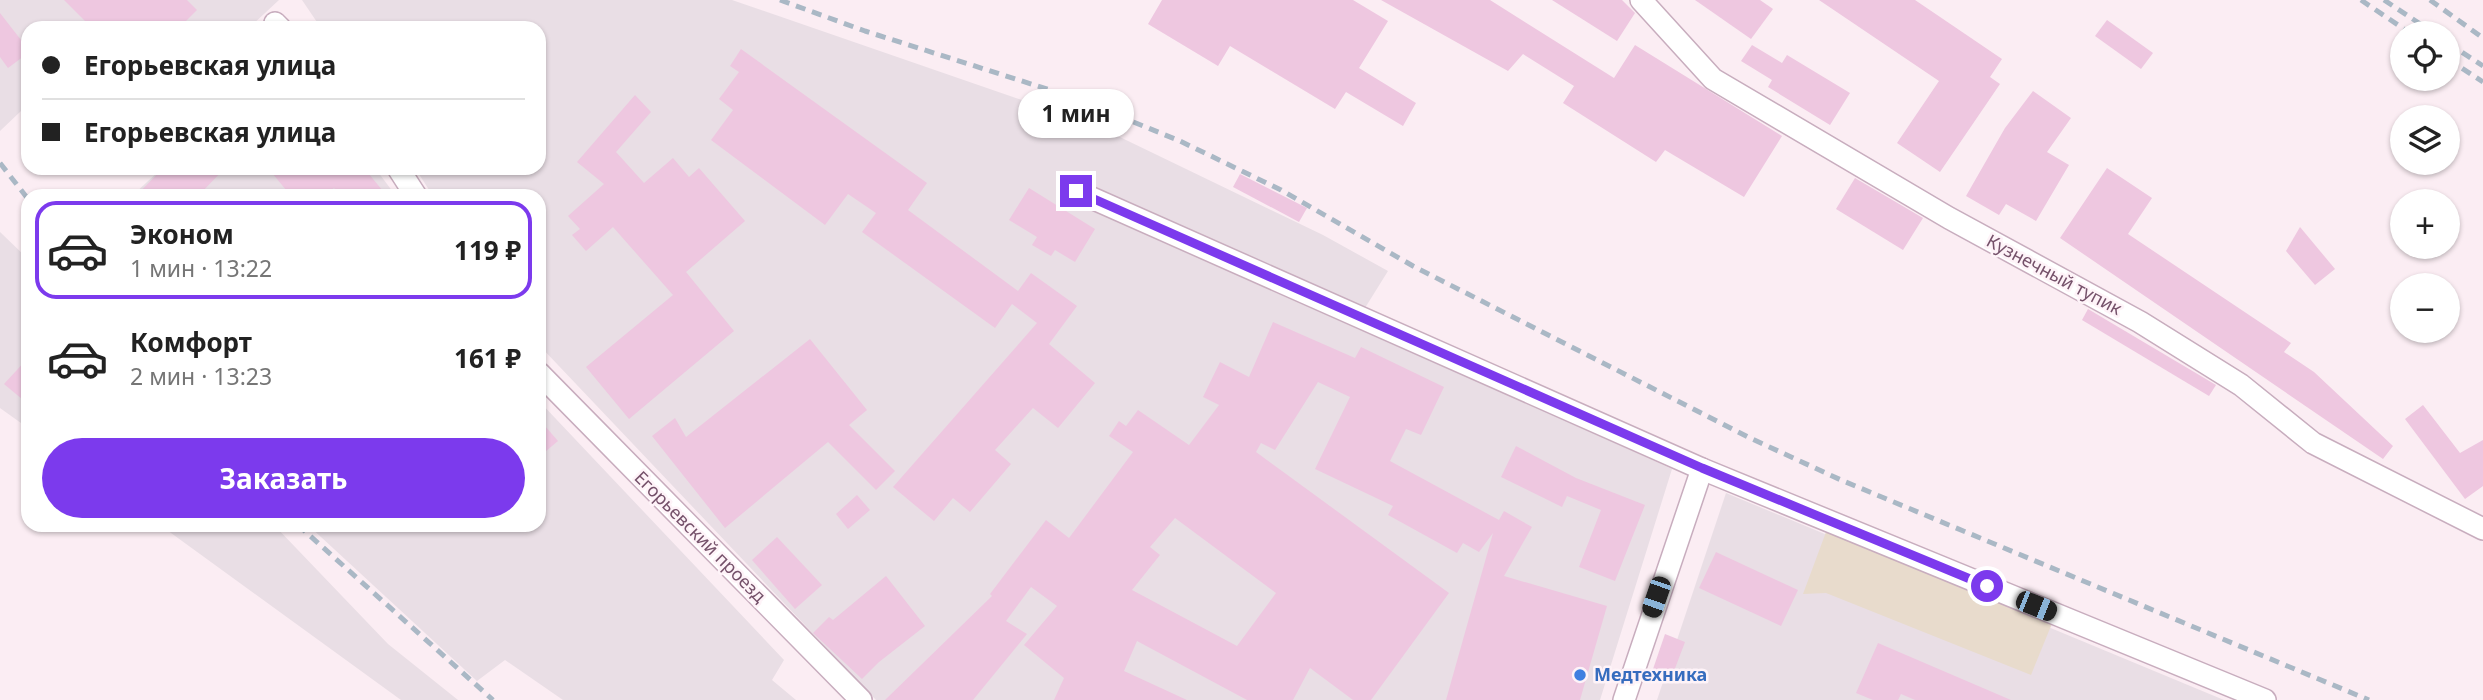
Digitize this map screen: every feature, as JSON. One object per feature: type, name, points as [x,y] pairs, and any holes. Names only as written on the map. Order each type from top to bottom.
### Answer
[{"type":"street","name":"Кузнечный тупик","points":[[1641,0],[1713,79],[1949,218],[2140,322],[2241,385],[2313,443],[2483,529]]},
{"type":"street","points":[[1076,191],[1702,468],[2265,700]]},
{"type":"street","name":"Егорьевский проезд","points":[[546,380],[861,700]]},
{"type":"street","points":[[1624,700],[1702,468]]},
{"type":"shaded area","points":[[0,0],[279,0],[256,21],[21,21],[21,111],[0,131]]},
{"type":"shaded area","points":[[302,0],[732,0],[1097,126],[1323,235],[1388,271],[1355,324],[1672,469],[1600,700],[876,700],[546,352],[546,189],[428,189],[420,175],[546,175],[546,21],[316,21]]},
{"type":"shaded area","points":[[154,175],[380,175],[391,189],[140,189]]},
{"type":"shaded area","points":[[0,232],[21,252],[21,423],[0,408]]},
{"type":"shaded area","points":[[546,408],[784,660],[772,680],[796,700],[563,700],[505,660],[477,681],[316,532],[546,532]]},
{"type":"shaded area","points":[[1726,493],[2224,700],[1657,700]]},
{"type":"shaded area","points":[[170,532],[281,532],[388,644],[458,700],[401,700]]},
{"type":"shaded area","points":[[1826,532],[2053,621],[2031,675],[1826,593],[1803,594]]},
{"type":"building","points":[[64,0],[187,0],[197,10],[186,21],[85,21]]},
{"type":"building","points":[[1162,0],[1353,0],[1388,21],[1359,68],[1416,103],[1403,126],[1346,92],[1335,109],[1230,46],[1218,66],[1148,24]]},
{"type":"building","points":[[1381,0],[1490,0],[1614,78],[1635,45],[1782,136],[1744,197],[1665,150],[1656,162],[1563,103],[1574,86],[1523,54],[1508,71]]},
{"type":"building","points":[[1552,0],[1622,0],[1635,13],[1617,41]]},
{"type":"building","points":[[1695,0],[1760,0],[1773,9],[1751,39]]},
{"type":"building","points":[[1819,0],[1915,0],[2002,59],[1990,77],[2000,84],[1940,172],[1897,143],[1939,81]]},
{"type":"building","points":[[0,13],[21,40],[21,58],[8,68],[0,57]]},
{"type":"building","points":[[2107,20],[2153,53],[2141,69],[2095,36]]},
{"type":"building","points":[[1752,45],[1782,63],[1787,55],[1850,93],[1830,125],[1768,87],[1772,80],[1741,61]]},
{"type":"building","points":[[741,49],[927,183],[908,210],[1018,291],[1031,273],[1077,306],[1049,344],[1095,383],[1058,428],[1033,408],[995,450],[1011,464],[970,512],[953,498],[934,521],[893,487],[1037,323],[1012,304],[995,328],[862,232],[876,213],[848,194],[825,225],[711,140],[733,110],[719,99],[739,72],[730,66]]},
{"type":"building","points":[[2033,91],[2071,118],[2047,152],[2069,165],[2036,221],[2006,204],[1999,215],[1966,196],[2005,128]]},
{"type":"building","points":[[635,95],[651,112],[616,152],[644,183],[673,158],[689,177],[699,168],[745,221],[686,272],[734,331],[629,419],[586,367],[673,295],[613,227],[586,251],[572,235],[580,229],[568,216],[604,184],[577,162]]},
{"type":"building","points":[[2107,168],[2152,198],[2128,234],[2291,343],[2284,352],[2314,372],[2393,446],[2383,459],[2060,238]]},
{"type":"building","points":[[1240,174],[1307,208],[1299,222],[1233,187]]},
{"type":"building","points":[[156,175],[218,175],[205,189],[143,189]]},
{"type":"building","points":[[274,175],[370,175],[381,189],[334,188],[285,189]]},
{"type":"building","points":[[1855,178],[1923,218],[1903,250],[1836,209]]},
{"type":"building","points":[[1029,188],[1095,229],[1075,262],[1055,250],[1051,256],[1032,245],[1037,237],[1009,220]]},
{"type":"building","points":[[2300,227],[2335,269],[2315,285],[2286,251]]},
{"type":"building","points":[[2088,309],[2216,385],[2209,396],[2082,320]]},
{"type":"building","points":[[1273,322],[1355,358],[1361,347],[1444,387],[1421,435],[1406,429],[1390,461],[1499,520],[1504,511],[1532,527],[1504,576],[1607,606],[1580,700],[1446,700],[1493,533],[1479,552],[1463,543],[1457,553],[1388,515],[1393,506],[1315,469],[1350,397],[1318,382],[1275,450],[1261,443],[1256,452],[1449,593],[1371,700],[1353,700],[1310,668],[1293,700],[1247,700],[1137,641],[1124,671],[1187,700],[1054,700],[1064,678],[1024,645],[1057,606],[1031,587],[1006,621],[1027,634],[973,700],[885,700],[992,596],[990,594],[1046,520],[1069,538],[1133,452],[1109,436],[1119,421],[1126,426],[1138,410],[1189,445],[1219,405],[1203,397],[1220,362],[1249,377]],"holes":[[[1175,518],[1276,593],[1237,646],[1132,590],[1160,555],[1150,547]]]},
{"type":"building","points":[[810,339],[867,410],[849,425],[895,471],[876,490],[828,442],[725,528],[652,436],[675,418],[686,437]]},
{"type":"building","points":[[21,366],[21,398],[4,384]]},
{"type":"building","points":[[2423,405],[2460,453],[2483,440],[2483,486],[2465,499],[2405,419]]},
{"type":"building","points":[[546,427],[558,441],[546,451]]},
{"type":"building","points":[[1516,446],[1576,478],[1645,505],[1615,581],[1579,567],[1601,510],[1567,496],[1562,507],[1501,477]]},
{"type":"building","points":[[857,495],[870,510],[848,529],[836,514]]},
{"type":"building","points":[[777,537],[822,585],[795,609],[752,560]]},
{"type":"building","points":[[1716,552],[1798,590],[1781,626],[1699,588]]},
{"type":"building","points":[[886,576],[925,626],[862,679],[813,633],[829,617],[833,620]]},
{"type":"building","points":[[1665,634],[1685,642],[1671,679],[1652,672]]},
{"type":"building","points":[[1878,643],[2011,700],[1915,700],[1901,694],[1898,700],[1873,700],[1856,693]]},
{"type":"railway","points":[[780,0],[865,31],[1072,97],[1180,141],[1281,190],[1413,266],[1750,438],[1841,480],[2369,700]]},
{"type":"railway","points":[[2361,0],[2392,21]]},
{"type":"railway","points":[[2384,0],[2416,21]]},
{"type":"railway","points":[[2430,0],[2483,38]]},
{"type":"railway","points":[[2460,51],[2483,66]]},
{"type":"railway","points":[[2460,67],[2483,82]]},
{"type":"railway","points":[[0,163],[21,190]]},
{"type":"railway","points":[[306,532],[493,700]]},
{"type":"place","name":"Медтехника","points":[[1580,675]]},
{"type":"route","points":[[1076,191],[1702,468],[1987,586]]}]
